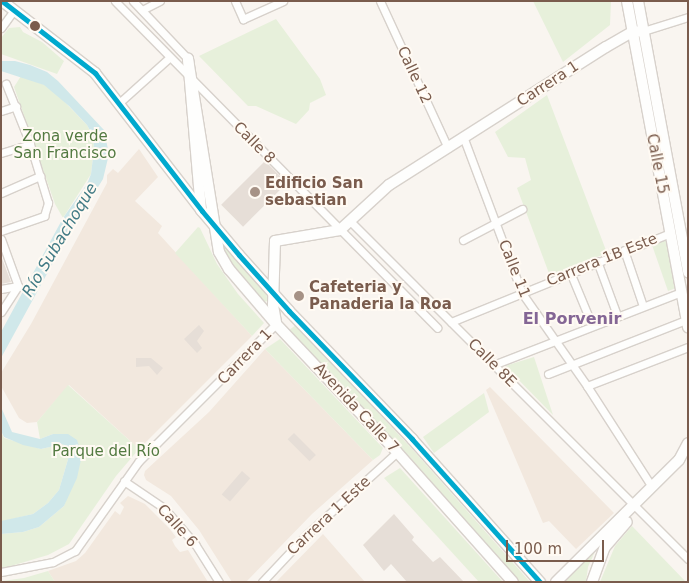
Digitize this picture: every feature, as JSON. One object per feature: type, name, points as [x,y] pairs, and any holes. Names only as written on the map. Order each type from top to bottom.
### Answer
[{"type":"main road","name":"Avenida Calle 7","points":[[2,1],[95,73],[202,211],[274,296],[412,439],[540,582]]},
{"type":"main road","name":"Calle 15","points":[[627,1],[638,32],[654,118],[688,272]]},
{"type":"main road","name":"Calle 15","points":[[638,1],[638,32]]},
{"type":"main road","name":"Carrera 1","points":[[276,324],[273,315],[275,241],[340,230],[389,185],[606,47],[638,32]]},
{"type":"main road","name":"Avenida Calle 7","points":[[188,58],[218,252],[242,286],[398,452],[513,582]]},
{"type":"main road","points":[[188,58],[202,211]]},
{"type":"main road","name":"Calle 15","points":[[654,118],[670,233],[687,324]]},
{"type":"main road","points":[[276,324],[289,312]]},
{"type":"main road","points":[[592,582],[605,546],[652,487],[679,460],[688,443]]},
{"type":"main road","points":[[556,582],[688,458]]},
{"type":"street","name":"Calle 8","points":[[115,1],[436,328]]},
{"type":"street","points":[[133,1],[188,58]]},
{"type":"street","points":[[142,10],[160,1]]},
{"type":"street","points":[[235,1],[243,19],[283,1]]},
{"type":"street","name":"Calle 12","points":[[380,1],[448,148]]},
{"type":"street","points":[[1,28],[14,10]]},
{"type":"street","name":"Carrera 1","points":[[638,32],[688,17]]},
{"type":"street","points":[[119,103],[169,58]]},
{"type":"street","points":[[1,231],[44,216],[48,203],[30,144],[6,84]]},
{"type":"street","points":[[1,111],[16,106]]},
{"type":"street","name":"Calle 11","points":[[464,139],[522,293],[587,386],[652,487]]},
{"type":"street","points":[[1,153],[30,144]]},
{"type":"street","points":[[1,193],[40,176]]},
{"type":"street","points":[[463,240],[522,209]]},
{"type":"street","name":"Calle 8E","points":[[350,220],[636,508]]},
{"type":"street","name":"Carrera 1B Este","points":[[451,322],[624,250],[670,233]]},
{"type":"street","points":[[1,239],[18,286]]},
{"type":"street","points":[[624,250],[643,306]]},
{"type":"street","points":[[597,261],[617,315]]},
{"type":"street","points":[[570,272],[592,325]]},
{"type":"street","points":[[1,289],[18,286]]},
{"type":"street","points":[[1,312],[18,286]]},
{"type":"street","points":[[493,365],[617,315],[681,292]]},
{"type":"street","name":"Carrera 1","points":[[1,572],[53,562],[74,551],[139,462],[276,324]]},
{"type":"street","points":[[548,374],[570,363],[687,324]]},
{"type":"street","points":[[587,386],[688,347]]},
{"type":"street","name":"Carrera 1 Este","points":[[262,582],[307,534],[398,452]]},
{"type":"street","name":"Calle 6","points":[[124,481],[164,508],[195,544],[218,582]]},
{"type":"street","points":[[636,508],[688,559]]},
{"type":"shaded area","points":[[139,149],[158,177],[135,201],[162,226],[158,233],[252,336],[139,449],[69,385],[37,422],[27,423],[19,418],[1,386],[1,373],[31,324],[107,183],[107,175],[113,169],[118,173]]},
{"type":"shaded area","points":[[265,349],[373,460],[312,514],[246,582],[232,582],[199,530],[171,496],[146,480],[144,475],[145,471],[209,412]]},
{"type":"shaded area","points":[[490,387],[614,513],[576,549],[549,521],[543,523],[486,390]]},
{"type":"shaded area","points":[[128,496],[145,504],[169,528],[176,537],[172,540],[175,546],[180,552],[188,550],[208,582],[55,582],[48,571],[76,561],[85,553],[115,511],[120,515],[124,507],[120,503]]},
{"type":"shaded area","points":[[323,534],[365,582],[276,582]]},
{"type":"green space","points":[[533,1],[611,1],[610,25],[563,62]]},
{"type":"green space","points":[[276,19],[320,79],[326,95],[310,103],[309,110],[296,124],[256,106],[248,106],[199,56]]},
{"type":"green space","points":[[20,27],[23,32],[42,42],[64,61],[57,74],[1,54],[1,38],[9,28]]},
{"type":"green space","name":"Zona verde San Francisco","points":[[21,76],[45,85],[57,94],[87,125],[93,136],[94,149],[91,174],[63,218],[55,204],[14,87]]},
{"type":"green space","points":[[547,95],[607,253],[550,276],[517,188],[531,180],[525,158],[508,157],[495,132]]},
{"type":"green space","points":[[198,227],[217,264],[238,294],[264,323],[252,336],[175,253]]},
{"type":"green space","points":[[216,236],[266,293],[268,301],[263,302],[237,274]]},
{"type":"green space","points":[[668,239],[676,288],[668,291],[652,245]]},
{"type":"green space","points":[[296,325],[413,450],[530,582],[520,582],[407,454],[289,330]]},
{"type":"green space","points":[[280,339],[383,448],[380,455],[373,460],[265,349]]},
{"type":"green space","points":[[534,357],[553,415],[505,366]]},
{"type":"green space","name":"Parque del Río","points":[[68,385],[139,449],[116,476],[69,544],[48,555],[1,569],[1,534],[23,532],[39,527],[64,506],[82,455],[53,434],[40,439],[37,422]]},
{"type":"green space","points":[[484,393],[489,412],[434,453],[423,437]]},
{"type":"green space","points":[[1,431],[4,438],[41,449],[63,444],[69,456],[59,490],[48,503],[33,514],[4,521],[1,521]]},
{"type":"green space","points":[[400,468],[503,582],[479,582],[384,478]]},
{"type":"green space","points":[[632,526],[686,582],[600,582],[615,546]]},
{"type":"green space","points":[[597,547],[588,567],[586,582],[562,582]]},
{"type":"green space","points":[[48,571],[55,582],[2,581],[24,578]]},
{"type":"water","name":"Río Subachoque","points":[[1,61],[15,61],[30,65],[47,72],[58,81],[104,130],[109,154],[103,179],[66,239],[1,358],[1,332],[63,218],[87,184],[91,174],[94,149],[93,136],[87,125],[69,106],[44,85],[1,71]]},
{"type":"water","points":[[1,407],[12,432],[40,439],[53,434],[68,434],[77,440],[82,455],[77,478],[64,506],[39,527],[23,532],[1,534],[1,521],[33,514],[48,503],[59,490],[69,456],[63,444],[41,449],[23,445],[4,437],[1,431]]},
{"type":"building","name":"Edificio San sebastian","points":[[265,161],[287,183],[243,227],[221,205]]},
{"type":"building","points":[[1,256],[11,282],[1,284]]},
{"type":"building","points":[[199,325],[204,331],[197,341],[202,348],[197,353],[184,339]]},
{"type":"building","points":[[136,358],[151,358],[163,368],[157,375],[149,366],[136,367]]},
{"type":"building","points":[[294,433],[316,455],[310,461],[288,439]]},
{"type":"building","points":[[242,471],[250,478],[230,502],[222,494]]},
{"type":"building","points":[[394,514],[414,537],[412,540],[433,562],[440,557],[464,582],[407,582],[391,564],[384,571],[363,545]]},
{"type":"transit line","points":[[2,1],[95,73],[202,211],[239,255],[289,311],[412,439],[540,582]]},
{"type":"place","name":"Edificio San sebastian","points":[[255,192]]},
{"type":"place","name":"Cafeteria y Panaderia la Roa","points":[[299,296]]},
{"type":"district","name":"El Porvenir","points":[[572,319]]}]
